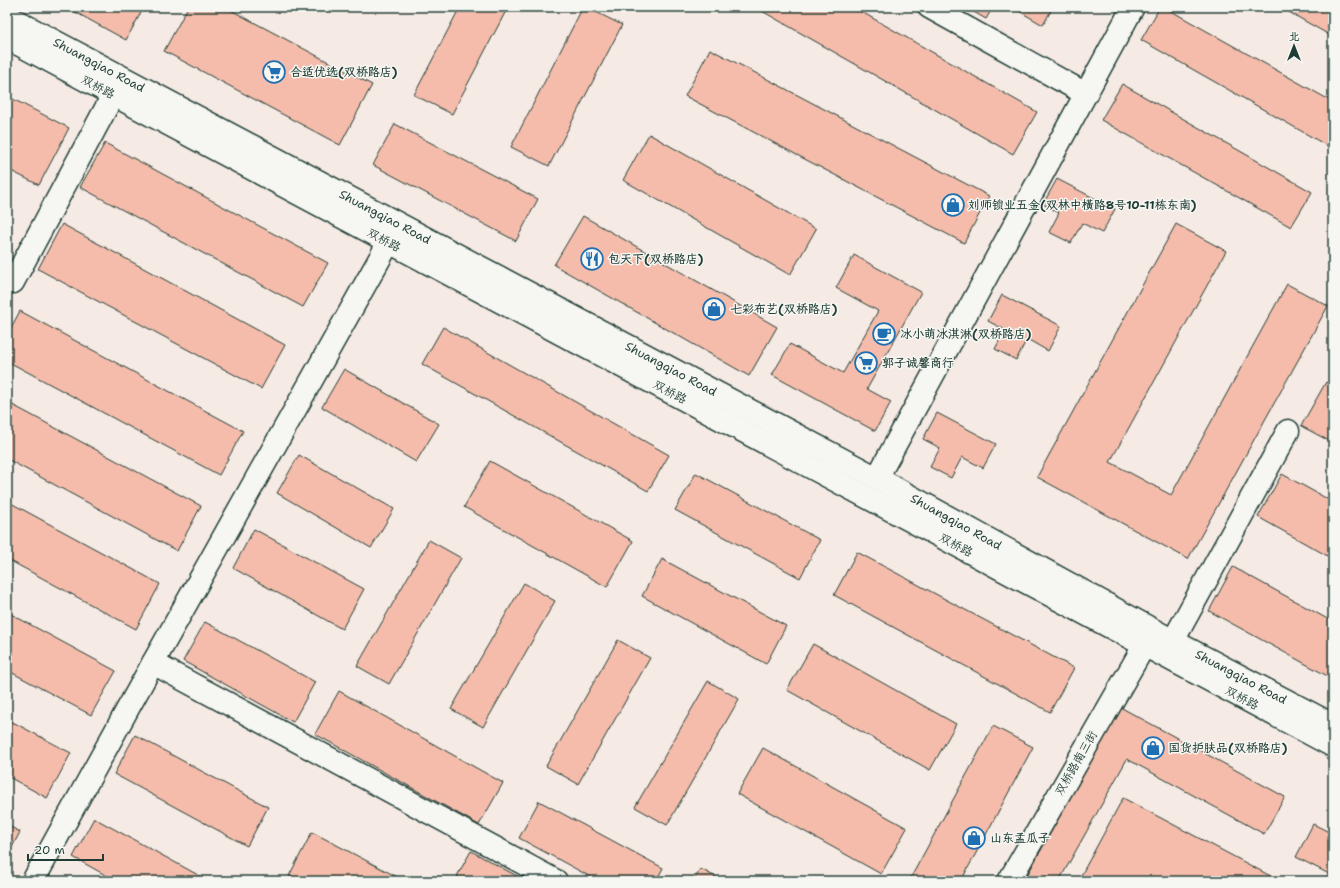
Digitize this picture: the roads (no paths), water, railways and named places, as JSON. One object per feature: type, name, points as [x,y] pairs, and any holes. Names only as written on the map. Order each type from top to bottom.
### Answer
[{"type":"main road","points":[[929,7],[1086,94]]},
{"type":"main road","points":[[877,478],[1134,7]]},
{"type":"main road","name":"Shuangqiao Road","points":[[7,16],[877,478],[1173,641],[1333,725]]},
{"type":"main road","name":"双桥路","points":[[7,38],[1333,746]]},
{"type":"main road","points":[[13,282],[113,95]]},
{"type":"main road","points":[[33,881],[153,663],[389,242]]},
{"type":"main road","points":[[1173,641],[1288,431]]},
{"type":"main road","name":"双桥路南三街","points":[[1008,881],[1144,646]]},
{"type":"main road","points":[[153,663],[556,881]]},
{"type":"place","name":"合适优选(双桥路店)","points":[[274,72]]},
{"type":"place","name":"刘师锁业五金(双林中横路8号10-11栋东南)","points":[[953,205]]},
{"type":"place","name":"包天下(双桥路店)","points":[[592,259]]},
{"type":"place","name":"七彩布艺(双桥路店)","points":[[714,309]]},
{"type":"place","name":"冰小萌冰淇淋(双桥路店)","points":[[884,334]]},
{"type":"place","name":"郭子诚馨商行","points":[[866,363]]},
{"type":"place","name":"国货护肤品(双桥路店)","points":[[1153,748]]},
{"type":"place","name":"山东孟瓜子","points":[[974,838]]}]
